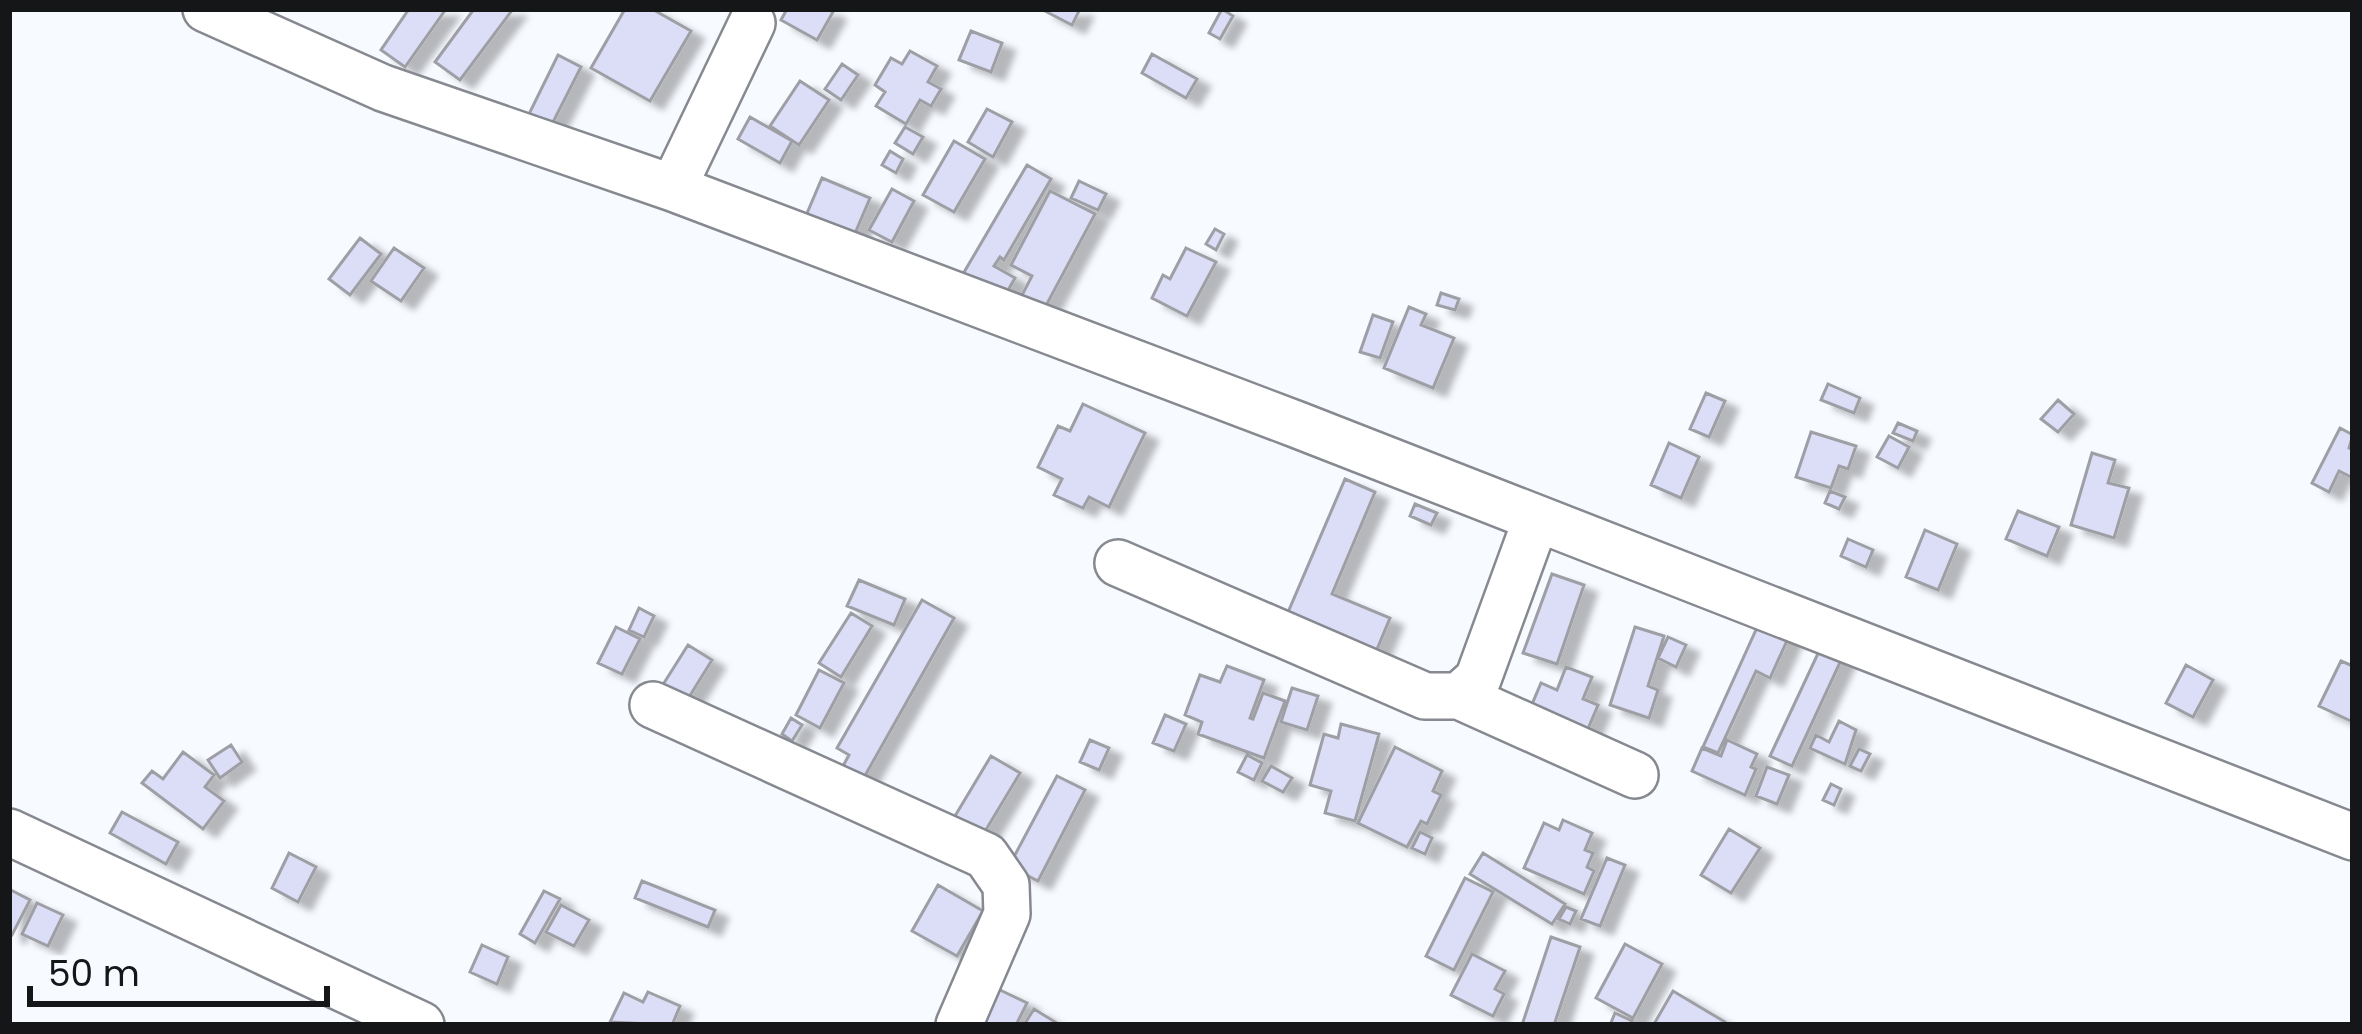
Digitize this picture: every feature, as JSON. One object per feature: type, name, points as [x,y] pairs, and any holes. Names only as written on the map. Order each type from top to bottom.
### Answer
[{"type":"street","points":[[206,9],[383,88],[673,188],[1298,425],[2353,837]]},
{"type":"street","points":[[673,188],[752,23]]},
{"type":"street","points":[[1459,696],[1478,679],[1536,520]]},
{"type":"street","points":[[1118,563],[1425,696],[1459,696],[1635,775]]},
{"type":"street","points":[[653,705],[986,856],[1006,885],[1007,914],[958,1025]]},
{"type":"street","points":[[9,832],[421,1025]]},
{"type":"building","points":[[409,9],[446,9],[405,67],[381,50]]},
{"type":"building","points":[[474,9],[513,9],[460,80],[435,62]]},
{"type":"building","points":[[625,9],[652,9],[691,31],[650,101],[591,68]]},
{"type":"building","points":[[787,9],[833,12],[817,40],[781,20]]},
{"type":"building","points":[[1041,9],[1080,9],[1072,25]]},
{"type":"building","points":[[1222,9],[1233,16],[1220,39],[1209,33]]},
{"type":"building","points":[[971,31],[1002,43],[991,72],[959,60]]},
{"type":"building","points":[[910,51],[937,66],[928,82],[941,89],[931,106],[920,100],[906,124],[876,106],[885,92],[875,85],[891,58],[902,64]]},
{"type":"building","points":[[1152,54],[1197,79],[1186,98],[1142,73]]},
{"type":"building","points":[[558,55],[581,67],[548,132],[526,120]]},
{"type":"building","points":[[842,64],[858,75],[841,100],[825,89]]},
{"type":"building","points":[[800,81],[829,100],[799,145],[770,126]]},
{"type":"building","points":[[987,109],[1012,122],[993,157],[968,142]]},
{"type":"building","points":[[750,117],[792,141],[780,163],[738,139]]},
{"type":"building","points":[[905,127],[923,137],[913,154],[895,143]]},
{"type":"building","points":[[954,141],[985,159],[954,212],[923,195]]},
{"type":"building","points":[[890,151],[903,159],[896,173],[882,165]]},
{"type":"building","points":[[1027,165],[1051,179],[1004,260],[1000,257],[994,266],[1015,278],[1004,297],[963,274]]},
{"type":"building","points":[[822,178],[870,198],[853,238],[805,218]]},
{"type":"building","points":[[1079,181],[1106,194],[1098,210],[1071,198]]},
{"type":"building","points":[[892,189],[914,201],[892,242],[869,230]]},
{"type":"building","points":[[1050,191],[1095,214],[1042,313],[1019,301],[1032,276],[1011,265]]},
{"type":"building","points":[[1215,229],[1224,234],[1216,250],[1206,244]]},
{"type":"building","points":[[360,238],[381,254],[350,295],[329,279]]},
{"type":"building","points":[[394,248],[424,268],[401,301],[371,281]]},
{"type":"building","points":[[1186,248],[1216,262],[1187,316],[1152,298],[1163,275],[1170,279]]},
{"type":"building","points":[[1441,293],[1459,299],[1455,310],[1437,305]]},
{"type":"building","points":[[1409,307],[1426,314],[1421,325],[1454,338],[1433,388],[1384,368]]},
{"type":"building","points":[[1373,315],[1393,322],[1380,358],[1360,352]]},
{"type":"building","points":[[1828,384],[1860,398],[1854,413],[1821,400]]},
{"type":"building","points":[[1706,393],[1725,401],[1709,437],[1690,429]]},
{"type":"building","points":[[2058,400],[2074,414],[2058,432],[2041,419]]},
{"type":"building","points":[[1083,404],[1145,433],[1109,507],[1089,497],[1083,508],[1054,495],[1062,479],[1038,467],[1058,426],[1070,431]]},
{"type":"building","points":[[1898,423],[1917,431],[1913,441],[1893,433]]},
{"type":"building","points":[[2340,428],[2353,435],[2349,448],[2353,450],[2353,478],[2339,471],[2329,492],[2312,483]]},
{"type":"building","points":[[1811,432],[1856,446],[1848,469],[1839,466],[1831,488],[1796,477]]},
{"type":"building","points":[[1889,436],[1909,447],[1898,468],[1877,457]]},
{"type":"building","points":[[1669,443],[1699,457],[1681,498],[1651,485]]},
{"type":"building","points":[[2092,453],[2115,460],[2108,483],[2129,488],[2114,538],[2071,525]]},
{"type":"building","points":[[1345,479],[1375,492],[1332,594],[1390,618],[1375,654],[1286,617]]},
{"type":"building","points":[[1830,491],[1845,497],[1839,509],[1825,503]]},
{"type":"building","points":[[1415,504],[1437,513],[1431,525],[1410,516]]},
{"type":"building","points":[[2018,511],[2059,527],[2047,556],[2006,539]]},
{"type":"building","points":[[1925,530],[1957,544],[1938,590],[1906,577]]},
{"type":"building","points":[[1848,539],[1873,550],[1866,567],[1841,556]]},
{"type":"building","points":[[1552,574],[1584,585],[1557,664],[1523,653]]},
{"type":"building","points":[[859,580],[905,599],[894,625],[847,606]]},
{"type":"building","points":[[922,600],[954,618],[858,788],[837,777],[849,755],[837,748]]},
{"type":"building","points":[[639,608],[654,616],[644,637],[629,630]]},
{"type":"building","points":[[851,613],[872,626],[841,677],[819,663]]},
{"type":"building","points":[[1760,621],[1790,634],[1770,678],[1756,671],[1718,753],[1703,747]]},
{"type":"building","points":[[616,627],[640,639],[622,674],[598,663]]},
{"type":"building","points":[[1635,627],[1664,636],[1648,686],[1658,690],[1649,718],[1610,705]]},
{"type":"building","points":[[1668,637],[1686,645],[1676,667],[1658,658]]},
{"type":"building","points":[[688,645],[712,660],[681,710],[657,694]]},
{"type":"building","points":[[1821,647],[1843,656],[1792,766],[1770,756]]},
{"type":"building","points":[[2341,661],[2353,666],[2353,722],[2319,706]]},
{"type":"building","points":[[2186,665],[2213,680],[2193,717],[2166,703]]},
{"type":"building","points":[[1227,666],[1264,680],[1250,718],[1263,693],[1285,701],[1264,758],[1198,734],[1202,722],[1185,715],[1200,675],[1220,682]]},
{"type":"building","points":[[1566,667],[1592,677],[1583,699],[1598,705],[1587,731],[1530,709],[1541,683],[1557,690]]},
{"type":"building","points":[[819,670],[844,683],[820,728],[796,715]]},
{"type":"building","points":[[1292,688],[1318,696],[1307,730],[1281,722]]},
{"type":"building","points":[[1165,715],[1186,724],[1174,751],[1153,743]]},
{"type":"building","points":[[791,718],[802,725],[792,741],[782,734]]},
{"type":"building","points":[[1839,721],[1856,730],[1845,764],[1810,748],[1816,735],[1829,742]]},
{"type":"building","points":[[1341,724],[1379,734],[1355,821],[1325,813],[1331,791],[1310,785],[1324,734],[1338,738]]},
{"type":"building","points":[[1090,740],[1109,748],[1099,770],[1080,762]]},
{"type":"building","points":[[1727,740],[1757,754],[1745,795],[1692,771],[1702,748],[1721,756]]},
{"type":"building","points":[[231,745],[242,762],[220,778],[208,760]]},
{"type":"building","points":[[1395,747],[1442,771],[1433,791],[1441,795],[1427,824],[1421,821],[1407,847],[1358,823]]},
{"type":"building","points":[[1859,749],[1870,754],[1861,771],[1850,766]]},
{"type":"building","points":[[183,752],[214,775],[205,787],[224,801],[203,829],[142,783],[152,771],[163,779]]},
{"type":"building","points":[[1247,755],[1262,763],[1254,780],[1238,772]]},
{"type":"building","points":[[991,756],[1020,773],[984,833],[955,816]]},
{"type":"building","points":[[1271,766],[1292,778],[1283,792],[1262,781]]},
{"type":"building","points":[[1767,767],[1789,775],[1777,804],[1756,796]]},
{"type":"building","points":[[1057,776],[1085,790],[1038,881],[1009,866]]},
{"type":"building","points":[[1831,784],[1841,789],[1834,805],[1823,800]]},
{"type":"building","points":[[122,812],[178,842],[166,864],[110,833]]},
{"type":"building","points":[[1563,820],[1592,833],[1585,850],[1593,853],[1587,867],[1594,871],[1584,894],[1524,868],[1544,823],[1559,830]]},
{"type":"building","points":[[1729,829],[1760,848],[1731,893],[1701,875]]},
{"type":"building","points":[[1420,832],[1432,838],[1425,854],[1412,848]]},
{"type":"building","points":[[289,853],[316,867],[298,902],[272,888]]},
{"type":"building","points":[[1483,853],[1565,904],[1552,924],[1470,874]]},
{"type":"building","points":[[1607,858],[1625,865],[1600,926],[1581,919]]},
{"type":"building","points":[[1465,878],[1493,892],[1454,970],[1426,956]]},
{"type":"building","points":[[642,881],[715,910],[708,927],[635,898]]},
{"type":"building","points":[[938,885],[983,911],[957,956],[912,931]]},
{"type":"building","points":[[9,889],[30,900],[12,935],[9,934]]},
{"type":"building","points":[[544,891],[560,899],[535,943],[520,934]]},
{"type":"building","points":[[37,903],[63,915],[48,946],[22,934]]},
{"type":"building","points":[[561,905],[589,920],[574,946],[546,932]]},
{"type":"building","points":[[1566,907],[1576,911],[1570,924],[1559,919]]},
{"type":"building","points":[[1551,937],[1580,947],[1554,1025],[1522,1025]]},
{"type":"building","points":[[1625,944],[1662,964],[1633,1018],[1596,998]]},
{"type":"building","points":[[482,945],[508,957],[497,984],[470,972]]},
{"type":"building","points":[[1472,954],[1505,971],[1495,989],[1504,994],[1493,1016],[1451,995]]},
{"type":"building","points":[[998,989],[1027,1003],[1016,1025],[980,1025]]},
{"type":"building","points":[[1673,991],[1725,1022],[1724,1025],[1654,1024]]},
{"type":"building","points":[[648,992],[680,1006],[672,1025],[610,1022],[624,993],[643,1002]]},
{"type":"building","points":[[1034,1009],[1060,1025],[1024,1025]]},
{"type":"building","points":[[1615,1013],[1632,1021],[1630,1025],[1610,1025]]}]
